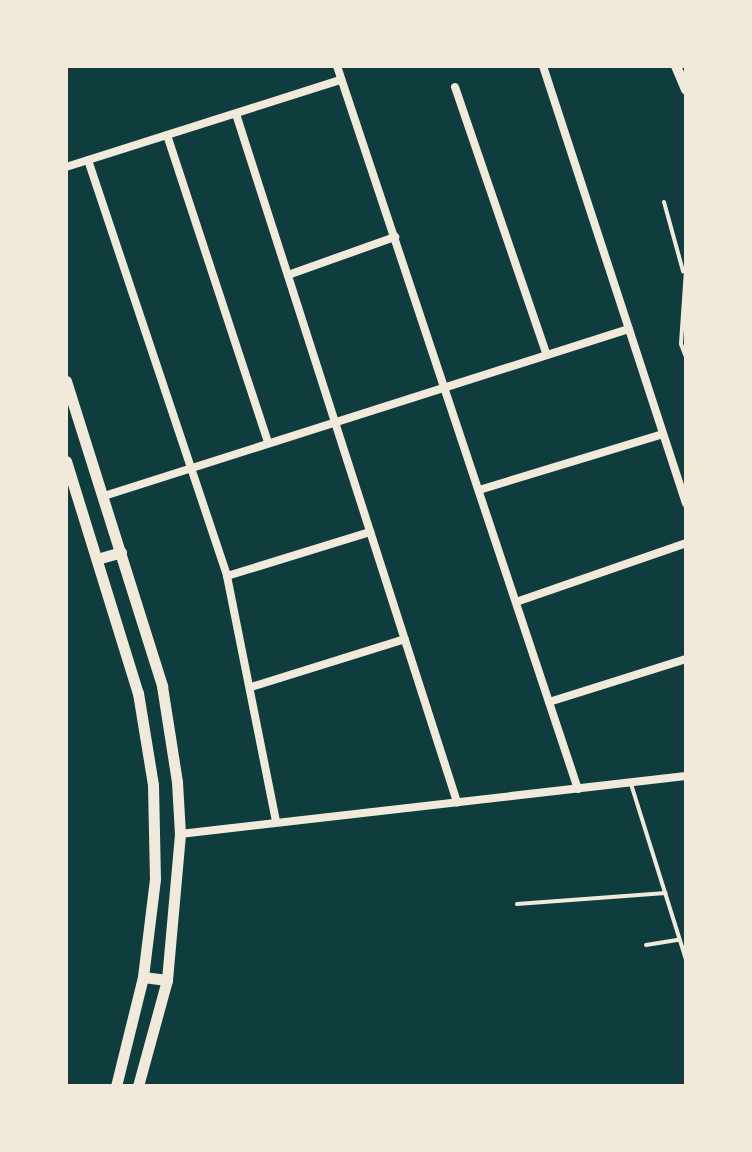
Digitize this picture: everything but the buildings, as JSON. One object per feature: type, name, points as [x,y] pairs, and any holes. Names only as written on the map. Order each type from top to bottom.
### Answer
[{"type":"main road","points":[[66,381],[162,686],[180,834],[167,980],[138,1086]]},
{"type":"main road","points":[[66,461],[138,693],[153,785],[155,879],[143,977],[116,1086]]},
{"type":"main road","points":[[97,559],[121,552]]},
{"type":"main road","points":[[143,977],[167,980]]},
{"type":"street","points":[[337,66],[578,789]]},
{"type":"street","points":[[543,66],[686,503]]},
{"type":"street","points":[[676,66],[686,90]]},
{"type":"street","points":[[66,167],[341,80]]},
{"type":"street","points":[[455,87],[547,355]]},
{"type":"street","points":[[236,114],[457,802]]},
{"type":"street","points":[[167,135],[268,443]]},
{"type":"street","points":[[88,160],[227,576],[276,821]]},
{"type":"street","points":[[288,275],[395,237]]},
{"type":"street","points":[[104,496],[629,329]]},
{"type":"street","points":[[479,490],[663,434]]},
{"type":"street","points":[[227,576],[370,532]]},
{"type":"street","points":[[516,602],[686,543]]},
{"type":"street","points":[[251,687],[405,639]]},
{"type":"street","points":[[549,702],[686,659]]},
{"type":"street","points":[[180,834],[686,776]]},
{"type":"lane","points":[[664,202],[685,270],[681,344],[686,357]]},
{"type":"lane","points":[[631,784],[686,960]]},
{"type":"lane","points":[[517,904],[667,893]]},
{"type":"lane","points":[[646,945],[680,940]]}]
